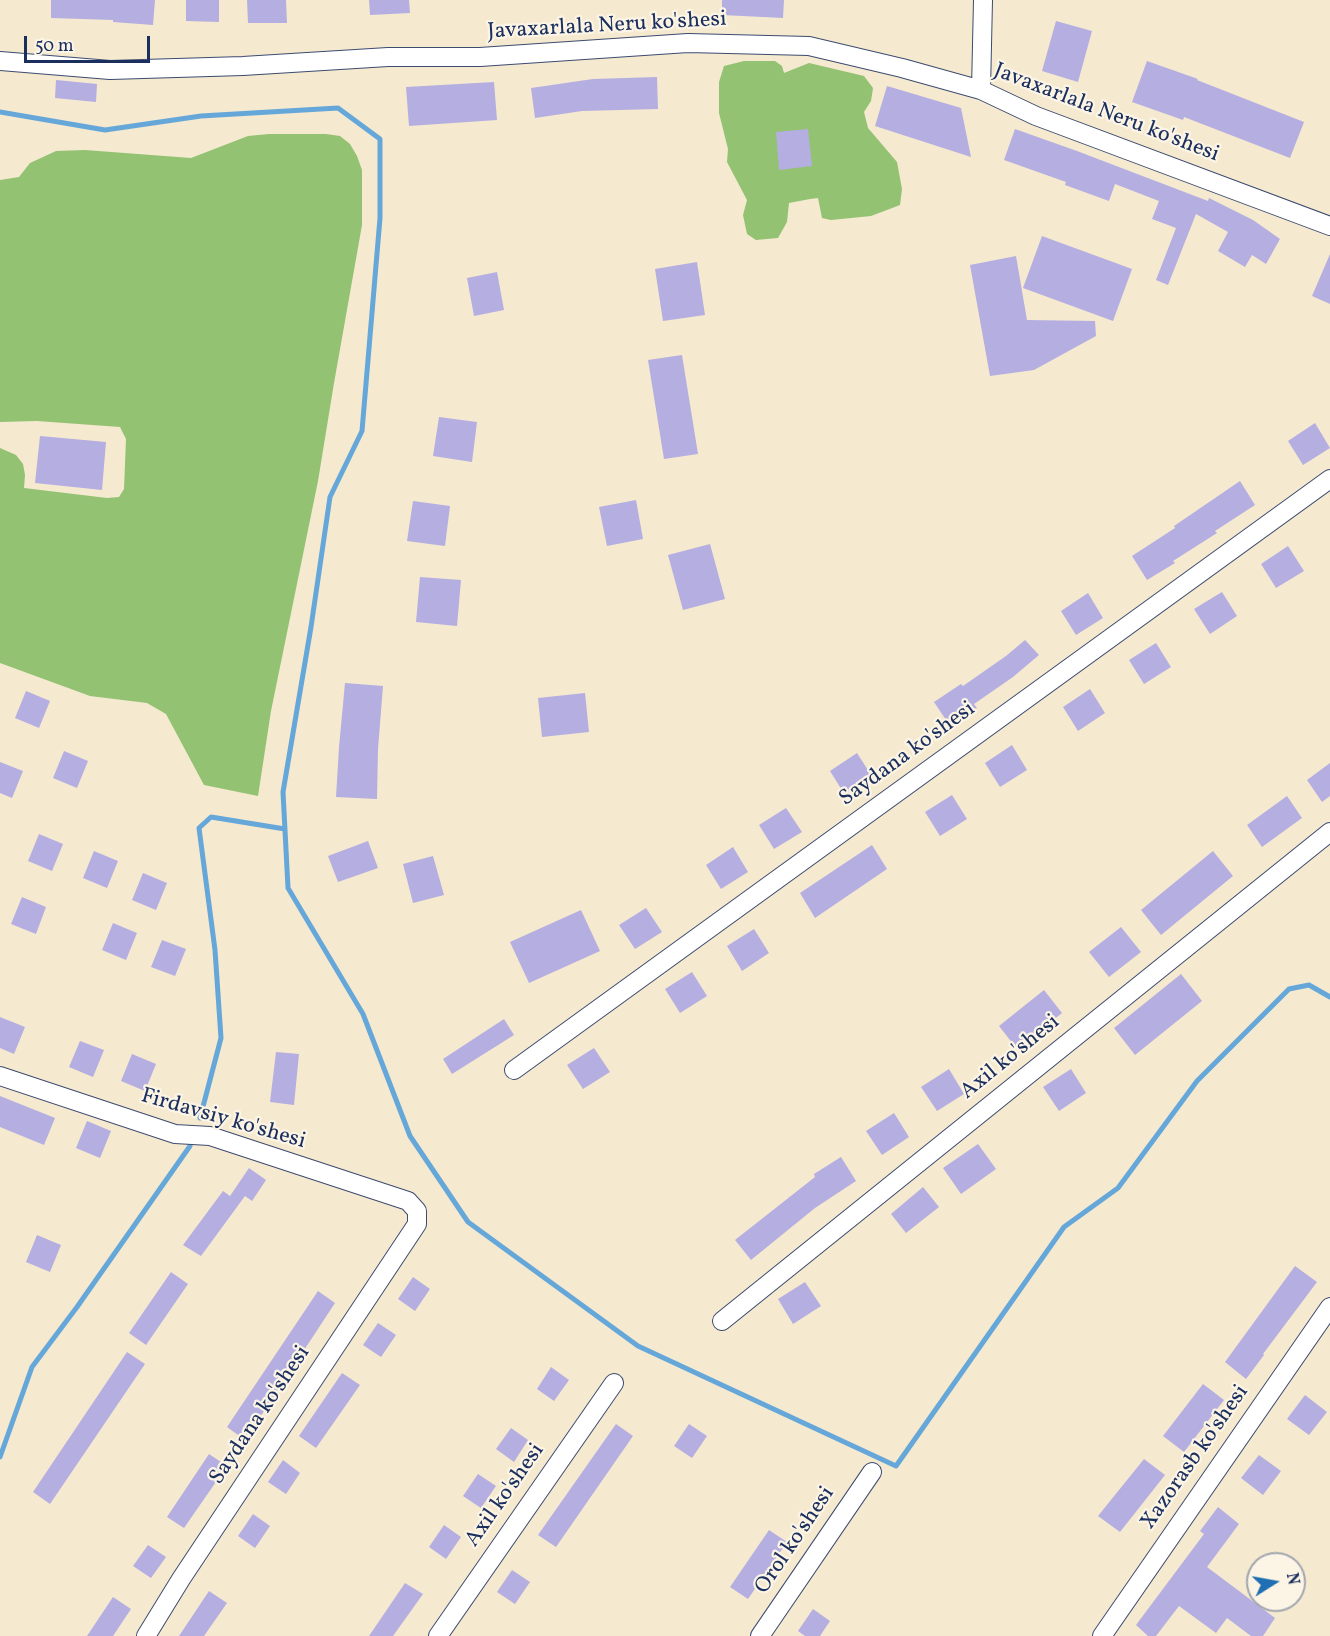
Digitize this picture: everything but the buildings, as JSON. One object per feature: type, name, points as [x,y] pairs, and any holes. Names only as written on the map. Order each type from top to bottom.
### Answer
[{"type":"street","points":[[981,90],[983,0]]},
{"type":"street","name":"Javaxarlala Neru ko'shesi","points":[[0,61],[110,70],[243,66],[388,57],[480,57],[699,43],[809,46],[981,90],[1036,116],[1330,226]]},
{"type":"street","name":"Saydana ko'shesi","points":[[514,1070],[1330,479]]},
{"type":"street","name":"Axil ko'shesi","points":[[722,1321],[1330,832]]},
{"type":"street","name":"Firdavsiy ko'shesi","points":[[0,1076],[175,1134],[210,1136],[408,1201],[417,1211],[417,1224]]},
{"type":"street","name":"Saydana ko'shesi","points":[[146,1636],[181,1579],[417,1224]]},
{"type":"street","name":"Xazorasb ko'shesi","points":[[1102,1636],[1330,1307]]},
{"type":"street","name":"Axil ko'shesi","points":[[438,1636],[614,1383]]},
{"type":"street","name":"Orol ko'shesi","points":[[760,1636],[872,1472]]},
{"type":"green space","points":[[744,61],[775,61],[782,66],[784,73],[809,63],[864,76],[873,88],[871,101],[864,112],[868,128],[897,162],[902,189],[900,205],[871,216],[831,220],[822,218],[818,198],[810,199],[789,203],[787,222],[778,238],[756,240],[747,234],[743,215],[747,200],[727,162],[728,149],[719,113],[719,82],[724,66]]},
{"type":"green space","points":[[326,134],[340,136],[350,144],[362,170],[362,225],[318,481],[271,711],[258,796],[204,785],[166,714],[147,703],[90,696],[0,663],[0,448],[16,455],[23,464],[24,488],[107,498],[119,497],[124,489],[126,439],[120,427],[37,421],[0,422],[0,180],[19,177],[30,163],[56,151],[85,150],[191,158],[248,136]]},
{"type":"waterway","points":[[0,112],[105,130],[201,116],[338,108],[380,139],[380,218],[362,431],[330,497],[283,792],[288,888],[363,1014],[410,1136],[468,1222],[638,1346],[896,1466],[1064,1227],[1118,1188],[1197,1081],[1289,989],[1309,985],[1330,997]]},
{"type":"waterway","points":[[200,1118],[221,1038],[215,950],[199,828],[211,817],[285,829]]},
{"type":"waterway","points":[[0,1457],[32,1367],[190,1146]]}]
